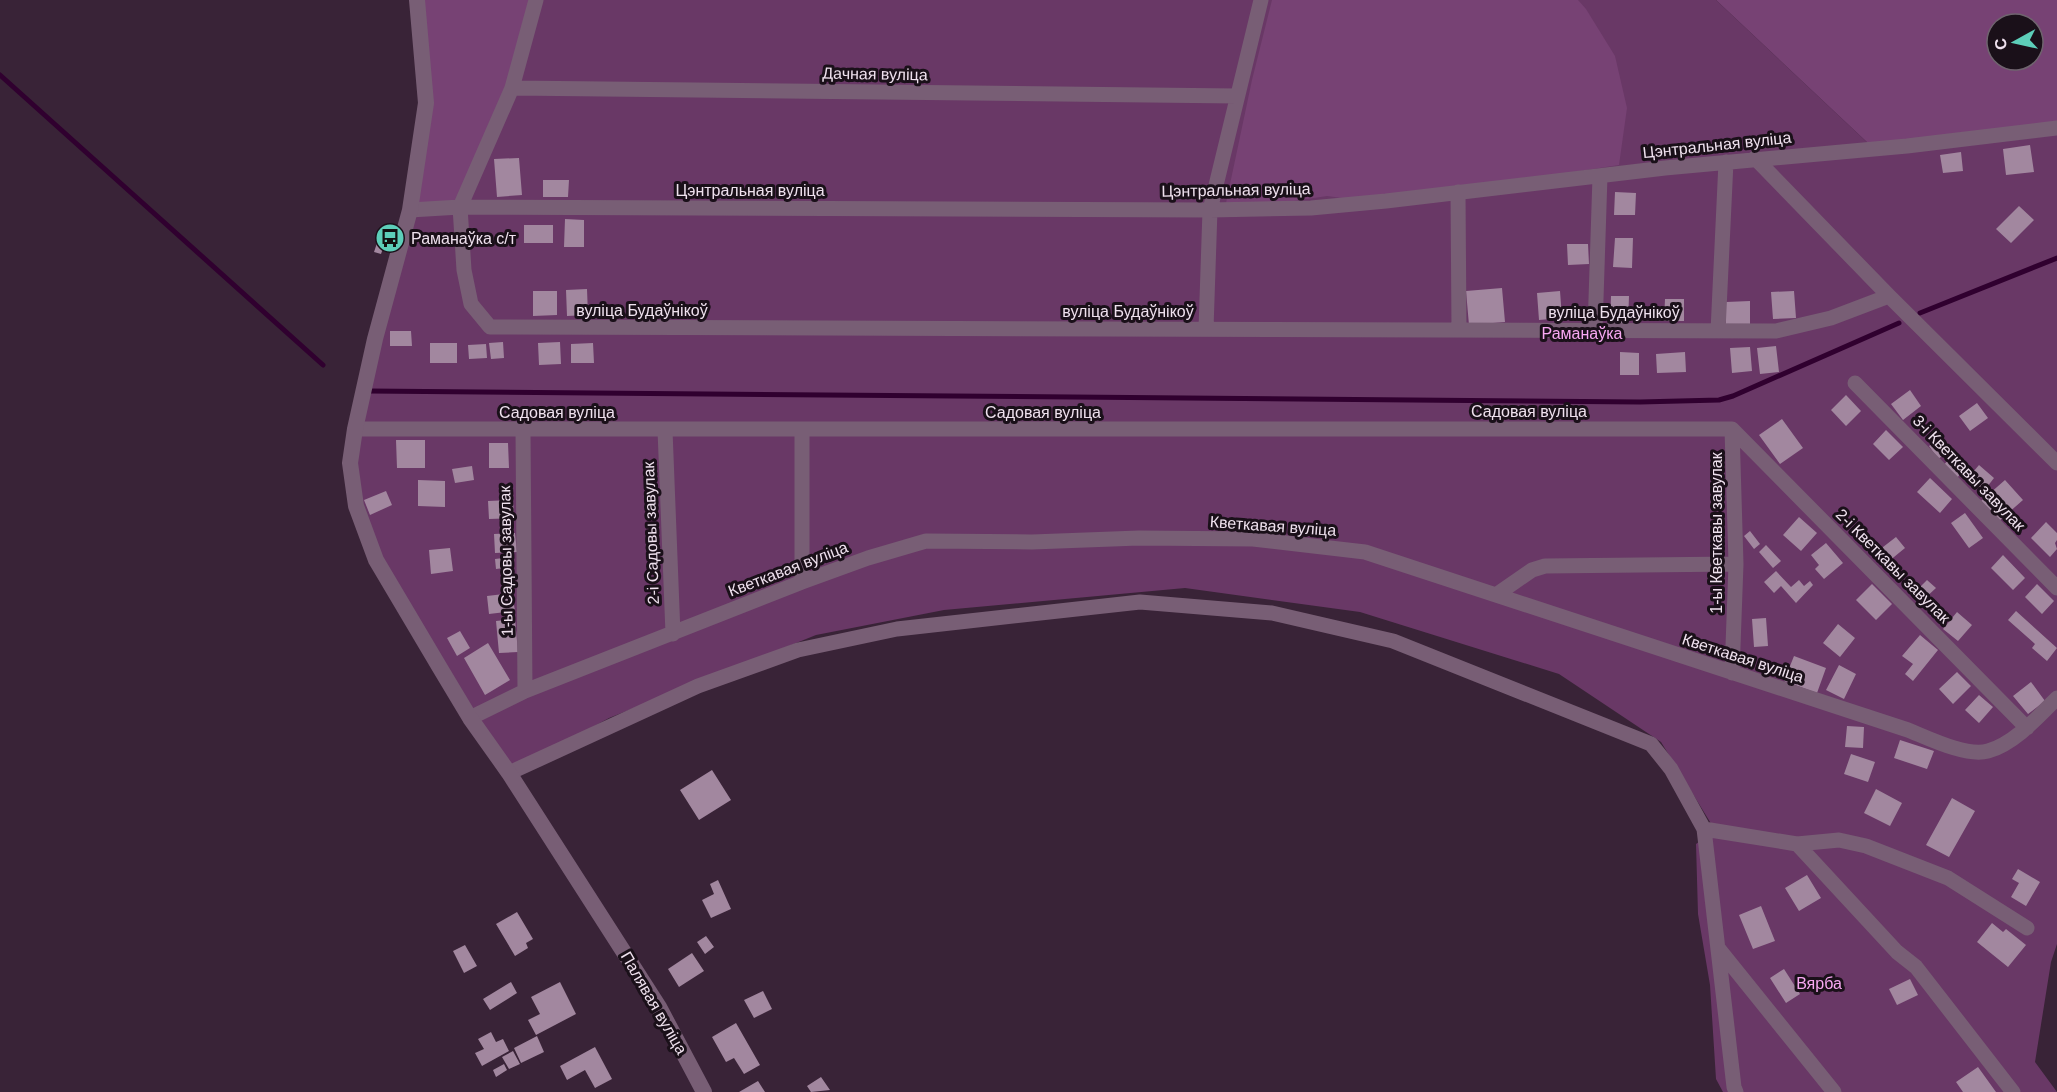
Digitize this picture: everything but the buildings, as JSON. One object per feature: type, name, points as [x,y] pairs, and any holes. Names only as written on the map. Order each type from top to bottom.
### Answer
[{"type":"main road","name":"Палявая вуліца","points":[[417,0],[426,103],[410,210],[375,339],[354,429],[350,463],[356,506],[376,560],[470,718],[509,773],[659,1007],[704,1092]]},
{"type":"street","points":[[460,207],[512,88],[536,0]]},
{"type":"street","points":[[1206,329],[1210,210],[1261,0]]},
{"type":"street","name":"Дачная вуліца","points":[[512,88],[1237,96]]},
{"type":"street","name":"Цэнтральная вуліца","points":[[410,210],[460,207],[1210,210],[1311,208],[1755,158],[1907,146],[2057,128]]},
{"type":"street","points":[[1755,158],[1889,296],[2057,463]]},
{"type":"street","points":[[1718,331],[1726,162]]},
{"type":"street","points":[[1595,330],[1600,176]]},
{"type":"street","points":[[1458,192],[1460,330]]},
{"type":"street","name":"вуліца Будаўнікоў","points":[[460,207],[464,270],[471,304],[490,327],[1776,331],[1831,318],[1889,296]]},
{"type":"street","name":"3-і Кветкавы завулак","points":[[1855,383],[2057,588]]},
{"type":"street","name":"Садовая вуліца","points":[[354,429],[1732,429]]},
{"type":"street","name":"1-ы Кветкавы завулак","points":[[1732,429],[1736,564],[1732,673]]},
{"type":"street","name":"2-і Кветкавы завулак","points":[[1732,429],[2027,728]]},
{"type":"street","name":"1-ы Садовы завулак","points":[[523,430],[525,691]]},
{"type":"street","name":"2-і Садовы завулак","points":[[665,430],[673,634]]},
{"type":"street","points":[[802,430],[802,582]]},
{"type":"street","name":"Кветкавая вуліца","points":[[470,718],[525,691],[802,582],[868,558],[926,541],[1032,542],[1139,538],[1253,539],[1365,552],[1947,745],[1970,750],[1986,752],[1998,746],[2027,728],[2057,698]]},
{"type":"street","points":[[1496,595],[1532,570],[1545,566],[1736,564]]},
{"type":"street","points":[[509,773],[698,686],[798,650],[897,628],[1140,602],[1272,613],[1393,641],[1651,744],[1671,769],[1704,829],[1736,1092]]},
{"type":"street","points":[[1704,829],[1797,844],[1839,840],[1866,846],[1948,878],[2027,928]]},
{"type":"street","points":[[1797,844],[1897,951],[1916,967],[2013,1092]]},
{"type":"street","points":[[1718,948],[1834,1092]]},
{"type":"green space","name":"Раманаўка","points":[[417,0],[1716,0],[1870,145],[2057,123],[2057,944],[2051,962],[2035,1062],[2057,1092],[1723,1092],[1716,1079],[1710,985],[1698,914],[1696,844],[1715,830],[1661,742],[1559,674],[1360,612],[1185,588],[944,610],[816,635],[609,718],[509,773],[376,560],[350,463],[426,103]]},
{"type":"shaded area","points":[[417,0],[536,0],[512,88],[460,207],[410,210],[426,103]]},
{"type":"shaded area","points":[[1272,0],[1578,0],[1615,56],[1627,108],[1619,165],[1535,178],[1349,199],[1327,196],[1281,203],[1226,203],[1252,80]]},
{"type":"shaded area","points":[[1716,0],[2057,0],[2057,123],[1870,145]]},
{"type":"waterway","points":[[0,75],[323,365]]},
{"type":"waterway","points":[[1920,313],[2057,258]]},
{"type":"waterway","points":[[369,391],[1640,402],[1719,400],[1733,396],[1899,323]]},
{"type":"place","name":"Раманаўка с/т","points":[[390,238]]},
{"type":"park label","name":"Вярба","points":[[1819,983]]}]
